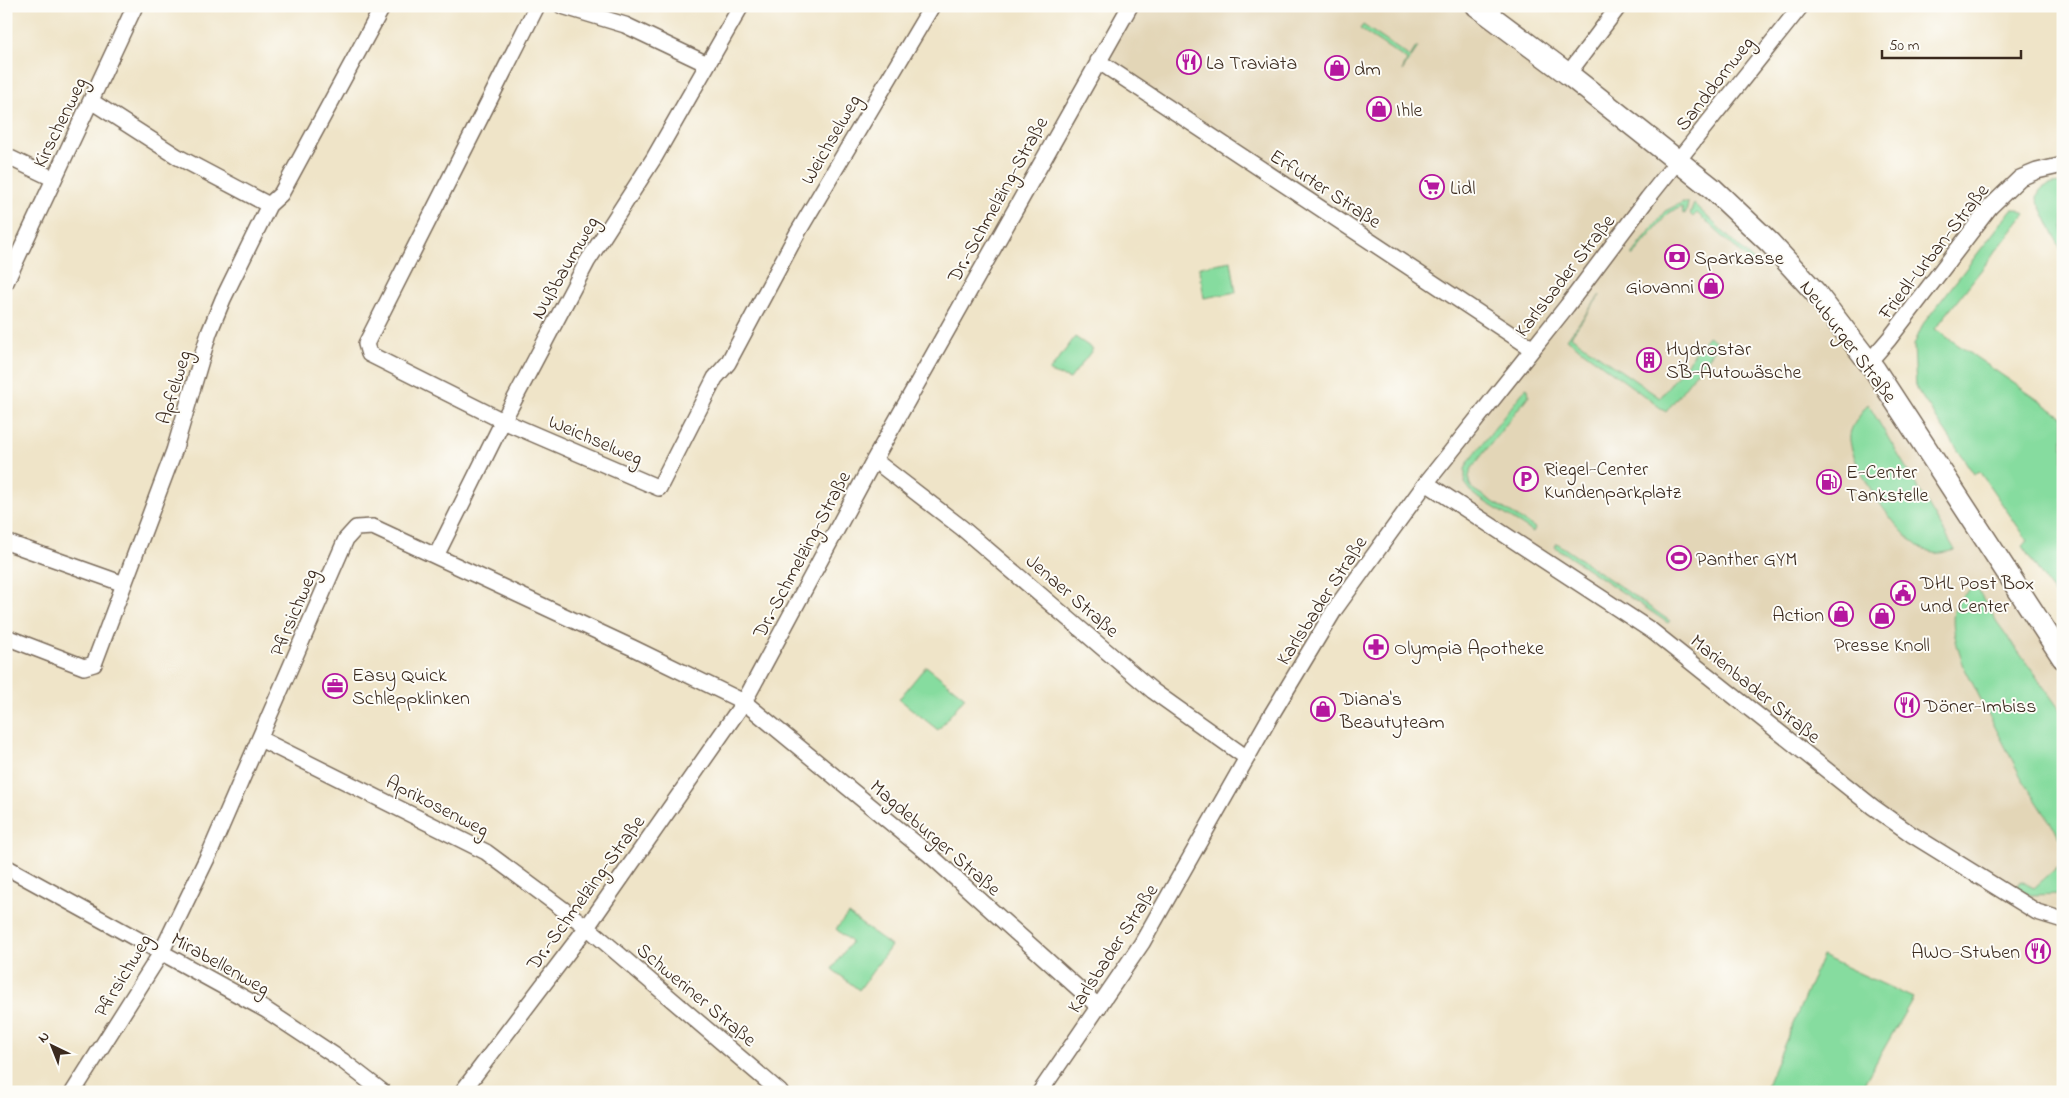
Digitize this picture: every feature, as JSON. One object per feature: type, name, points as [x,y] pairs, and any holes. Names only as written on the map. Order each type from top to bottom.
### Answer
[{"type":"street","name":"Kirschenweg","points":[[6,282],[135,6]]},
{"type":"street","name":"Apfelweg","points":[[6,637],[84,667],[94,664],[174,451],[222,299],[269,206],[281,194],[383,6]]},
{"type":"street","name":"Weichselweg","points":[[537,6],[366,344],[369,354],[503,421],[659,488],[715,378],[728,363],[798,232],[932,6]]},
{"type":"street","points":[[562,6],[625,25],[707,64]]},
{"type":"street","name":"Nußbaumweg","points":[[436,556],[503,421],[587,262],[654,158],[741,6]]},
{"type":"street","name":"Dr.-Schmelzing-Straße","points":[[462,1092],[587,927],[744,702],[874,460],[1130,6]]},
{"type":"street","points":[[1568,74],[1619,6]]},
{"type":"street","name":"Sanddornweg","points":[[1678,160],[1801,6]]},
{"type":"street","name":"Neuburger Straße","points":[[1490,10],[1726,200],[1770,243],[1814,292],[1869,362],[2063,658]]},
{"type":"street","name":"Erfurter Straße","points":[[1098,61],[1533,349]]},
{"type":"street","points":[[91,101],[178,157],[269,206]]},
{"type":"street","points":[[6,156],[54,178]]},
{"type":"street","name":"Karlsbader Straße","points":[[1040,1092],[1142,943],[1335,608],[1426,483],[1533,349],[1678,160]]},
{"type":"street","name":"Friedl-Urban-Straße","points":[[1869,362],[1889,339],[1990,207],[2020,178],[2037,171],[2063,165]]},
{"type":"street","name":"Jenaer Straße","points":[[874,460],[962,528],[1153,691],[1247,758]]},
{"type":"street","name":"Marienbader Straße","points":[[1426,483],[1652,631],[1873,807],[1911,834],[2037,912],[2063,920]]},
{"type":"street","name":"Pfirsichweg","points":[[73,1092],[161,953],[211,850],[346,539],[356,528],[373,527],[744,702]]},
{"type":"street","points":[[6,542],[124,584]]},
{"type":"street","name":"Magdeburger Straße","points":[[744,702],[930,856],[1098,1007]]},
{"type":"street","name":"Aprikosenweg","points":[[260,739],[486,852],[587,927]]},
{"type":"street","name":"Mirabellenweg","points":[[6,867],[266,1010],[342,1061],[383,1092]]},
{"type":"street","name":"Schweriner Straße","points":[[587,927],[780,1092]]},
{"type":"shaded area","points":[[1130,6],[1477,6],[1568,74],[1815,292],[2063,658],[2063,906],[2037,912],[1911,834],[1652,631],[1426,483],[1532,349],[1098,61]]},
{"type":"green space","points":[[1363,25],[1410,57],[1416,47],[1418,47],[1402,71],[1407,60],[1360,29]]},
{"type":"green space","points":[[2063,183],[2063,254],[2037,199],[2040,191],[2046,186]]},
{"type":"green space","points":[[1683,202],[1688,203],[1686,213],[1683,214],[1682,207],[1668,213],[1633,256],[1665,211]]},
{"type":"green space","points":[[1694,204],[1758,265],[1756,267],[1697,213],[1693,217],[1690,214]]},
{"type":"green space","points":[[2012,209],[2017,209],[2025,214],[1935,329],[2063,417],[2063,607],[2022,546],[2028,541],[1979,471],[1974,474],[1916,388],[1914,345],[1923,324]]},
{"type":"green space","points":[[1231,261],[1236,292],[1204,298],[1199,267]]},
{"type":"green space","points":[[1600,295],[1571,336],[1660,398],[1708,336],[1719,343],[1666,412],[1567,339]]},
{"type":"green space","points":[[1075,337],[1093,349],[1070,379],[1049,372]]},
{"type":"green space","points":[[1526,388],[1529,395],[1472,468],[1469,480],[1474,490],[1535,528],[1533,532],[1474,495],[1465,483],[1465,469],[1469,461]]},
{"type":"green space","points":[[1868,404],[1955,550],[1936,553],[1929,552],[1918,546],[1891,519],[1866,482],[1851,447],[1850,434],[1855,422]]},
{"type":"green space","points":[[1557,543],[1670,621],[1668,623],[1555,547]]},
{"type":"green space","points":[[1975,585],[1997,622],[2063,714],[2063,842],[2021,777],[1965,669],[1956,638],[1953,615],[1958,601]]},
{"type":"green space","points":[[926,666],[965,697],[938,730],[899,699]]},
{"type":"green space","points":[[2063,862],[2063,894],[2030,895],[2017,887],[2020,881],[2034,888]]},
{"type":"green space","points":[[848,914],[891,946],[859,990],[832,969],[851,942],[836,929]]},
{"type":"green space","points":[[1822,956],[1913,998],[1859,1092],[1764,1092]]},
{"type":"place","name":"La Traviata","points":[[1189,62]]},
{"type":"place","name":"dm","points":[[1337,68]]},
{"type":"place","name":"Ihle","points":[[1379,109]]},
{"type":"place","name":"Lidl","points":[[1432,187]]},
{"type":"place","name":"Sparkasse","points":[[1677,257]]},
{"type":"place","name":"Giovanni","points":[[1711,286]]},
{"type":"place","name":"Hydrostar SB-Autowäsche","points":[[1649,360]]},
{"type":"place","name":"Riegel-Center Kundenparkplatz","points":[[1526,479]]},
{"type":"place","name":"E-Center Tankstelle","points":[[1829,482]]},
{"type":"place","name":"Panther GYM","points":[[1679,558]]},
{"type":"place","name":"DHL Post Box und Center","points":[[1903,593]]},
{"type":"place","name":"Action","points":[[1841,614]]},
{"type":"place","name":"Presse Knoll","points":[[1882,616]]},
{"type":"place","name":"Olympia Apotheke","points":[[1376,647]]},
{"type":"place","name":"Easy Quick Schleppklinken","points":[[335,686]]},
{"type":"place","name":"Döner-Imbiss","points":[[1907,705]]},
{"type":"place","name":"Diana's Beautyteam","points":[[1323,709]]},
{"type":"place","name":"AWO-Stuben","points":[[2038,951]]}]
